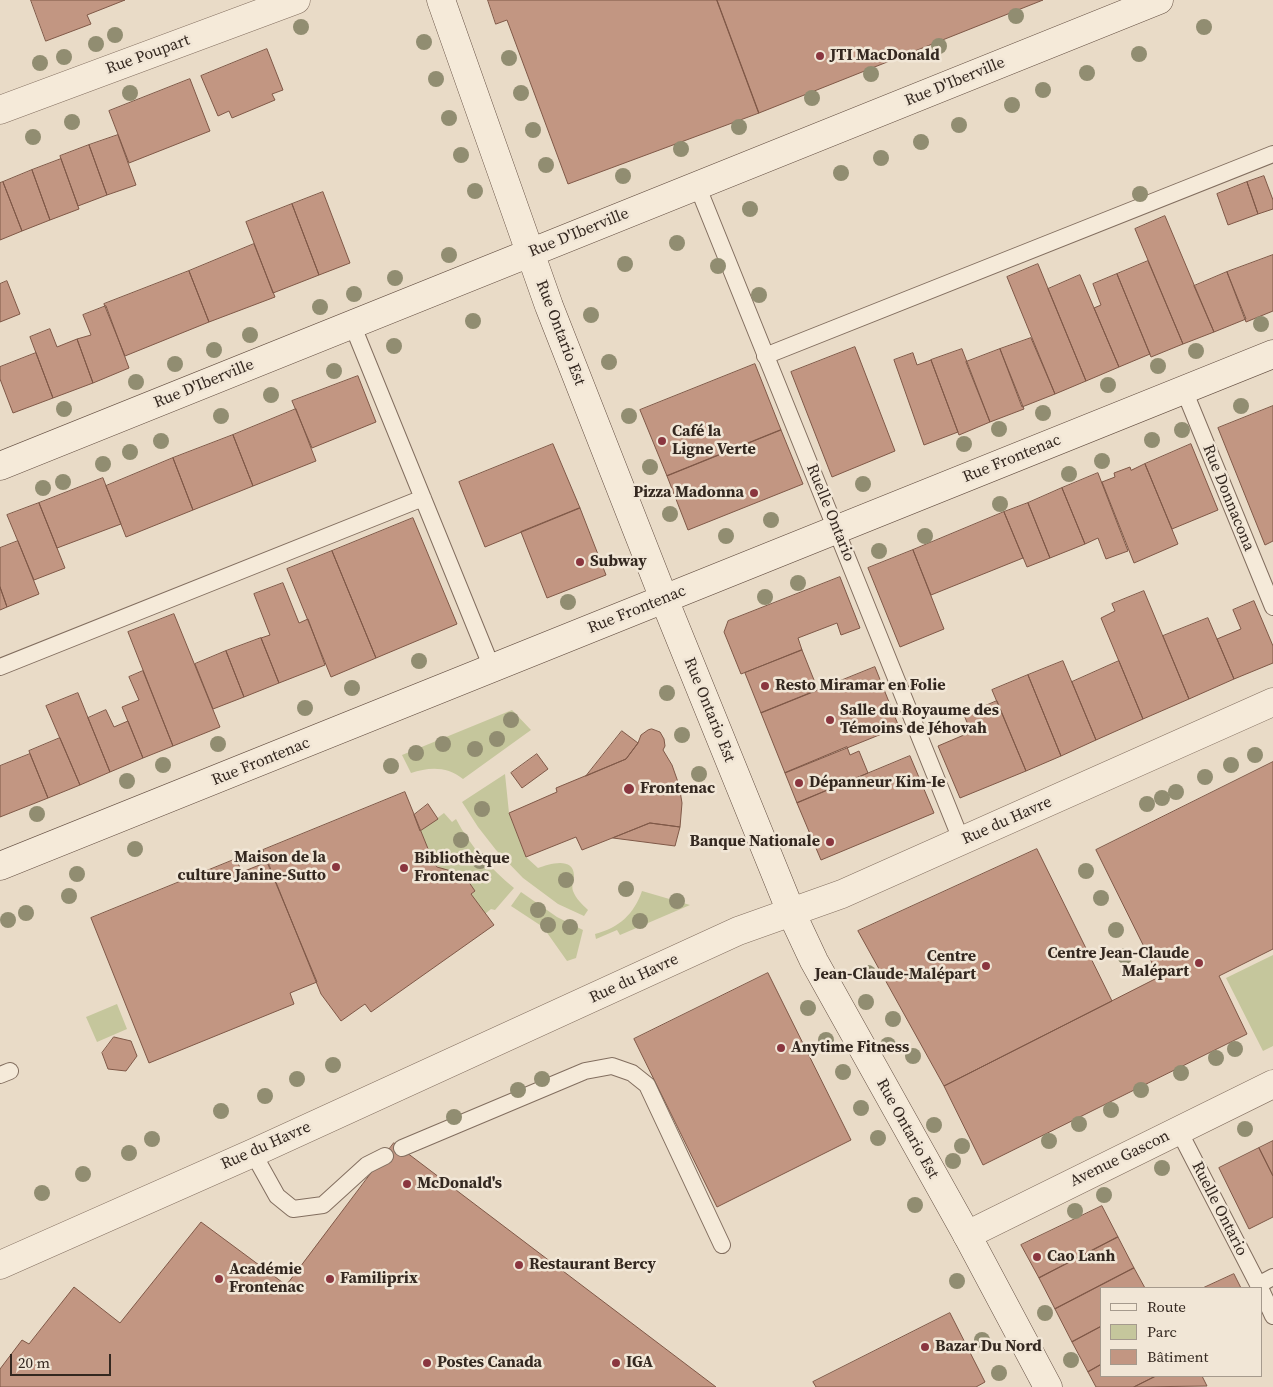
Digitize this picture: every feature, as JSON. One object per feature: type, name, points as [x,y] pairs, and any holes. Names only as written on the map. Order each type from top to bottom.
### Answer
[{"type":"main road","name":"Rue Poupart","points":[[0,110],[296,0]]},
{"type":"main road","name":"Rue Ontario Est","points":[[441,0],[529,253],[664,599],[790,912],[814,961],[967,1235],[1048,1387]]},
{"type":"main road","name":"Rue D'Iberville","points":[[0,466],[1159,0]]},
{"type":"main road","name":"Rue Frontenac","points":[[0,866],[1273,354]]},
{"type":"main road","name":"Rue du Havre","points":[[0,1265],[253,1153],[738,931],[842,894],[1273,702]]},
{"type":"main road","name":"Avenue Gascon","points":[[967,1235],[1273,1084]]},
{"type":"lane","points":[[766,356],[1273,154]]},
{"type":"lane","name":"Ruelle Ontario","points":[[697,185],[962,842]]},
{"type":"lane","points":[[352,324],[492,668]]},
{"type":"lane","name":"Rue Donnacona","points":[[1184,390],[1273,607]]},
{"type":"lane","points":[[0,667],[424,498]]},
{"type":"lane","points":[[402,1148],[585,1071],[612,1066],[632,1073],[648,1085],[722,1245]]},
{"type":"lane","name":"Ruelle Ontario","points":[[1179,1131],[1263,1286],[1273,1316]]},
{"type":"lane","points":[[253,1153],[277,1196],[293,1209],[322,1205],[367,1165],[385,1156]]},
{"type":"green space","points":[[512,710],[531,730],[463,779],[451,772],[438,769],[411,773],[402,755]]},
{"type":"green space","points":[[505,774],[509,813],[526,857],[538,868],[560,863],[570,866],[574,876],[573,891],[577,899],[588,910],[584,916],[558,904],[523,878],[496,850],[462,802]]},
{"type":"green space","points":[[444,813],[452,822],[456,819],[468,839],[482,856],[514,888],[495,910],[491,909],[485,914],[471,894],[475,891],[464,875],[460,878],[442,869],[430,856],[420,831]]},
{"type":"green space","points":[[642,891],[690,905],[620,935],[617,930],[596,939],[595,934],[618,924],[630,913],[635,907]]},
{"type":"green space","points":[[521,892],[557,917],[583,930],[576,958],[567,961],[543,927],[511,906]]},
{"type":"green space","points":[[1273,955],[1273,1046],[1263,1051],[1226,978]]},
{"type":"green space","points":[[117,1004],[127,1029],[97,1042],[86,1017]]},
{"type":"building","points":[[31,0],[125,0],[87,15],[91,24],[46,41]]},
{"type":"building","points":[[488,0],[717,0],[759,113],[568,184],[507,20],[496,24]]},
{"type":"building","name":"JTI MacDonald","points":[[717,0],[1043,0],[759,113]]},
{"type":"building","points":[[267,49],[283,90],[272,94],[275,100],[232,118],[229,111],[218,116],[201,76]]},
{"type":"building","points":[[190,79],[210,131],[129,163],[109,111]]},
{"type":"building","points":[[118,135],[136,185],[107,195],[89,145]]},
{"type":"building","points":[[89,145],[107,195],[78,206],[60,156]]},
{"type":"building","points":[[61,159],[79,209],[50,220],[32,170]]},
{"type":"building","points":[[32,170],[50,220],[22,231],[3,182]]},
{"type":"building","points":[[1264,176],[1273,200],[1273,209],[1258,214],[1247,182]]},
{"type":"building","points":[[3,182],[22,231],[0,240],[0,183]]},
{"type":"building","points":[[1247,182],[1258,214],[1228,225],[1217,194]]},
{"type":"building","points":[[323,192],[350,263],[319,275],[292,204]]},
{"type":"building","points":[[292,204],[319,275],[273,293],[246,222]]},
{"type":"building","points":[[1165,216],[1214,332],[1183,344],[1135,229]]},
{"type":"building","points":[[254,244],[275,297],[209,322],[189,271]]},
{"type":"building","points":[[1273,255],[1273,311],[1246,322],[1227,272]]},
{"type":"building","points":[[1148,261],[1183,344],[1151,357],[1117,274]]},
{"type":"building","points":[[1038,264],[1086,381],[1055,394],[1007,277]]},
{"type":"building","points":[[189,271],[209,322],[125,356],[104,304]]},
{"type":"building","points":[[1227,272],[1246,319],[1214,332],[1194,286]]},
{"type":"building","points":[[1117,274],[1150,354],[1119,367],[1094,308],[1101,305],[1093,284]]},
{"type":"building","points":[[1080,275],[1119,367],[1086,381],[1048,289]]},
{"type":"building","points":[[7,281],[20,314],[0,322],[0,284]]},
{"type":"building","points":[[106,306],[129,368],[93,383],[77,339],[91,335],[83,315]]},
{"type":"building","points":[[50,329],[57,347],[77,339],[93,383],[53,398],[30,337]]},
{"type":"building","points":[[1031,338],[1055,394],[1022,407],[1000,349]]},
{"type":"building","points":[[855,347],[895,451],[832,477],[791,372]]},
{"type":"building","points":[[962,349],[990,422],[959,435],[931,360]]},
{"type":"building","points":[[1000,349],[1024,409],[990,422],[966,362]]},
{"type":"building","points":[[36,353],[53,398],[13,413],[0,379],[0,367]]},
{"type":"building","points":[[913,353],[917,365],[931,360],[958,432],[924,445],[894,360]]},
{"type":"building","points":[[755,364],[781,430],[667,476],[640,410]]},
{"type":"building","points":[[358,376],[376,422],[312,448],[292,401]]},
{"type":"building","points":[[1273,406],[1273,541],[1265,545],[1218,428]]},
{"type":"building","points":[[296,409],[316,461],[253,486],[233,435]]},
{"type":"building","points":[[781,430],[803,484],[688,530],[667,476]]},
{"type":"building","points":[[233,435],[253,486],[193,510],[173,458]]},
{"type":"building","points":[[553,444],[580,508],[485,547],[459,482]]},
{"type":"building","points":[[1191,444],[1218,510],[1172,529],[1145,464]]},
{"type":"building","points":[[173,458],[193,510],[126,537],[106,486]]},
{"type":"building","points":[[1145,464],[1178,544],[1134,563],[1102,482],[1115,477],[1114,473],[1130,467],[1131,470]]},
{"type":"building","points":[[1098,473],[1128,551],[1106,559],[1098,538],[1085,544],[1062,488]]},
{"type":"building","points":[[103,478],[121,524],[57,548],[39,503]]},
{"type":"building","points":[[1062,488],[1085,544],[1050,558],[1028,503]]},
{"type":"building","points":[[39,503],[65,568],[34,580],[7,515]]},
{"type":"building","points":[[1028,503],[1050,558],[1027,567],[1004,512]]},
{"type":"building","points":[[580,508],[606,575],[547,598],[521,532]]},
{"type":"building","points":[[1004,512],[1023,558],[931,595],[913,550]]},
{"type":"building","points":[[413,518],[457,624],[376,658],[332,551]]},
{"type":"building","points":[[18,541],[39,594],[7,607],[0,587],[0,548]]},
{"type":"building","points":[[913,550],[944,629],[900,647],[868,568]]},
{"type":"building","points":[[332,551],[376,658],[331,677],[287,569]]},
{"type":"building","points":[[840,577],[860,628],[841,635],[837,623],[798,638],[802,650],[741,674],[724,632],[728,621]]},
{"type":"building","points":[[283,583],[299,623],[308,619],[325,665],[279,683],[261,638],[270,635],[254,594]]},
{"type":"building","points":[[0,587],[7,607],[0,610]]},
{"type":"building","points":[[1144,591],[1189,699],[1143,719],[1101,618],[1115,611],[1112,604]]},
{"type":"building","points":[[1254,601],[1273,646],[1273,663],[1234,679],[1217,639],[1241,629],[1233,610]]},
{"type":"building","points":[[174,614],[220,727],[173,746],[128,632]]},
{"type":"building","points":[[1208,618],[1234,679],[1189,699],[1163,636]]},
{"type":"building","points":[[261,638],[279,683],[244,697],[226,651]]},
{"type":"building","points":[[802,650],[818,690],[761,713],[745,673]]},
{"type":"building","points":[[226,651],[244,697],[213,709],[195,664]]},
{"type":"building","points":[[1063,661],[1096,740],[1061,756],[1028,675]]},
{"type":"building","points":[[1119,661],[1143,719],[1096,740],[1072,682]]},
{"type":"building","name":"Salle du Royaume des Témoins de Jéhovah","points":[[875,667],[899,727],[785,773],[761,713]]},
{"type":"building","points":[[143,671],[173,746],[143,758],[122,707],[139,700],[129,677]]},
{"type":"building","points":[[1028,675],[1061,756],[1026,771],[992,690]]},
{"type":"building","points":[[78,693],[110,772],[80,785],[46,706]]},
{"type":"building","points":[[997,701],[1026,771],[960,798],[938,746],[971,732],[964,715]]},
{"type":"building","points":[[106,710],[114,727],[128,721],[143,758],[110,772],[88,718]]},
{"type":"building","points":[[652,729],[660,732],[664,739],[665,746],[663,750],[672,765],[679,785],[682,803],[680,827],[650,823],[582,850],[576,837],[526,857],[509,813],[557,792],[556,788],[626,759],[638,743],[641,735]]},
{"type":"building","points":[[622,731],[638,743],[626,759],[586,776]]},
{"type":"building","points":[[60,738],[80,785],[48,798],[29,751]]},
{"type":"building","points":[[847,747],[850,755],[859,751],[868,773],[797,803],[785,773]]},
{"type":"building","points":[[30,754],[48,798],[0,817],[0,766]]},
{"type":"building","points":[[537,754],[548,769],[522,788],[511,773]]},
{"type":"building","points":[[910,756],[934,813],[821,860],[797,803]]},
{"type":"building","name":"Centre Jean-Claude Malépart","points":[[1273,762],[1273,949],[1219,976],[1247,1034],[983,1165],[944,1086],[1159,977],[1096,850]]},
{"type":"building","name":"Maison de la culture Janine-Sutto","points":[[405,792],[437,867],[451,871],[460,878],[464,875],[475,891],[471,894],[494,925],[371,1012],[365,1004],[341,1021],[321,994],[263,850]]},
{"type":"building","points":[[428,804],[438,819],[420,831],[414,815]]},
{"type":"building","points":[[650,823],[680,827],[675,846],[613,838]]},
{"type":"building","name":"Centre Jean-Claude-Malépart","points":[[1037,849],[1112,1001],[944,1086],[858,931]]},
{"type":"building","points":[[236,859],[242,872],[267,862],[317,982],[290,993],[294,1004],[149,1063],[91,918]]},
{"type":"building","points":[[768,973],[851,1140],[717,1207],[634,1039]]},
{"type":"building","points":[[114,1037],[131,1041],[137,1056],[126,1071],[108,1069],[102,1053]]},
{"type":"building","points":[[1273,1141],[1273,1176],[1259,1148]]},
{"type":"building","points":[[394,1143],[716,1387],[0,1387],[0,1369],[22,1340],[29,1344],[74,1287],[120,1323],[201,1222],[286,1285]]},
{"type":"building","points":[[1259,1148],[1273,1176],[1273,1217],[1249,1229],[1219,1168]]},
{"type":"building","points":[[1102,1206],[1118,1237],[1039,1278],[1021,1245]]},
{"type":"building","points":[[1118,1237],[1134,1268],[1055,1309],[1039,1278]]},
{"type":"building","points":[[1134,1268],[1144,1287],[1100,1287],[1100,1327],[1072,1342],[1055,1309]]},
{"type":"building","points":[[1234,1274],[1240,1287],[1205,1287]]},
{"type":"building","name":"Bazar Du Nord","points":[[950,1313],[985,1382],[976,1387],[816,1387],[813,1382]]},
{"type":"building","points":[[1100,1327],[1100,1365],[1088,1372],[1072,1342]]},
{"type":"building","points":[[1100,1365],[1100,1377],[1154,1377],[1134,1387],[1096,1387],[1088,1372]]},
{"type":"building","points":[[1154,1377],[1202,1377],[1207,1386],[1134,1387]]},
{"type":"place","name":"JTI MacDonald","points":[[820,56]]},
{"type":"place","name":"Café la Ligne Verte","points":[[662,441]]},
{"type":"place","name":"Pizza Madonna","points":[[754,493]]},
{"type":"place","name":"Subway","points":[[580,562]]},
{"type":"place","name":"Resto Miramar en Folie","points":[[765,686]]},
{"type":"place","name":"Salle du Royaume des Témoins de Jéhovah","points":[[830,720]]},
{"type":"place","name":"Dépanneur Kim-Ie","points":[[799,783]]},
{"type":"place","name":"Frontenac","points":[[629,789]]},
{"type":"place","name":"Banque Nationale","points":[[830,842]]},
{"type":"place","name":"Maison de la culture Janine-Sutto","points":[[336,867]]},
{"type":"place","name":"Bibliothèque Frontenac","points":[[404,868]]},
{"type":"place","name":"Centre Jean-Claude Malépart","points":[[1199,963]]},
{"type":"place","name":"Centre Jean-Claude-Malépart","points":[[986,966]]},
{"type":"place","name":"Anytime Fitness","points":[[781,1048]]},
{"type":"place","name":"McDonald's","points":[[407,1184]]},
{"type":"place","name":"Cao Lanh","points":[[1037,1257]]},
{"type":"place","name":"Restaurant Bercy","points":[[519,1265]]},
{"type":"place","name":"Académie Frontenac","points":[[219,1279]]},
{"type":"place","name":"Familiprix","points":[[330,1279]]},
{"type":"place","name":"Bazar Du Nord","points":[[925,1347]]},
{"type":"place","name":"Postes Canada","points":[[427,1363]]},
{"type":"place","name":"IGA","points":[[616,1363]]}]
